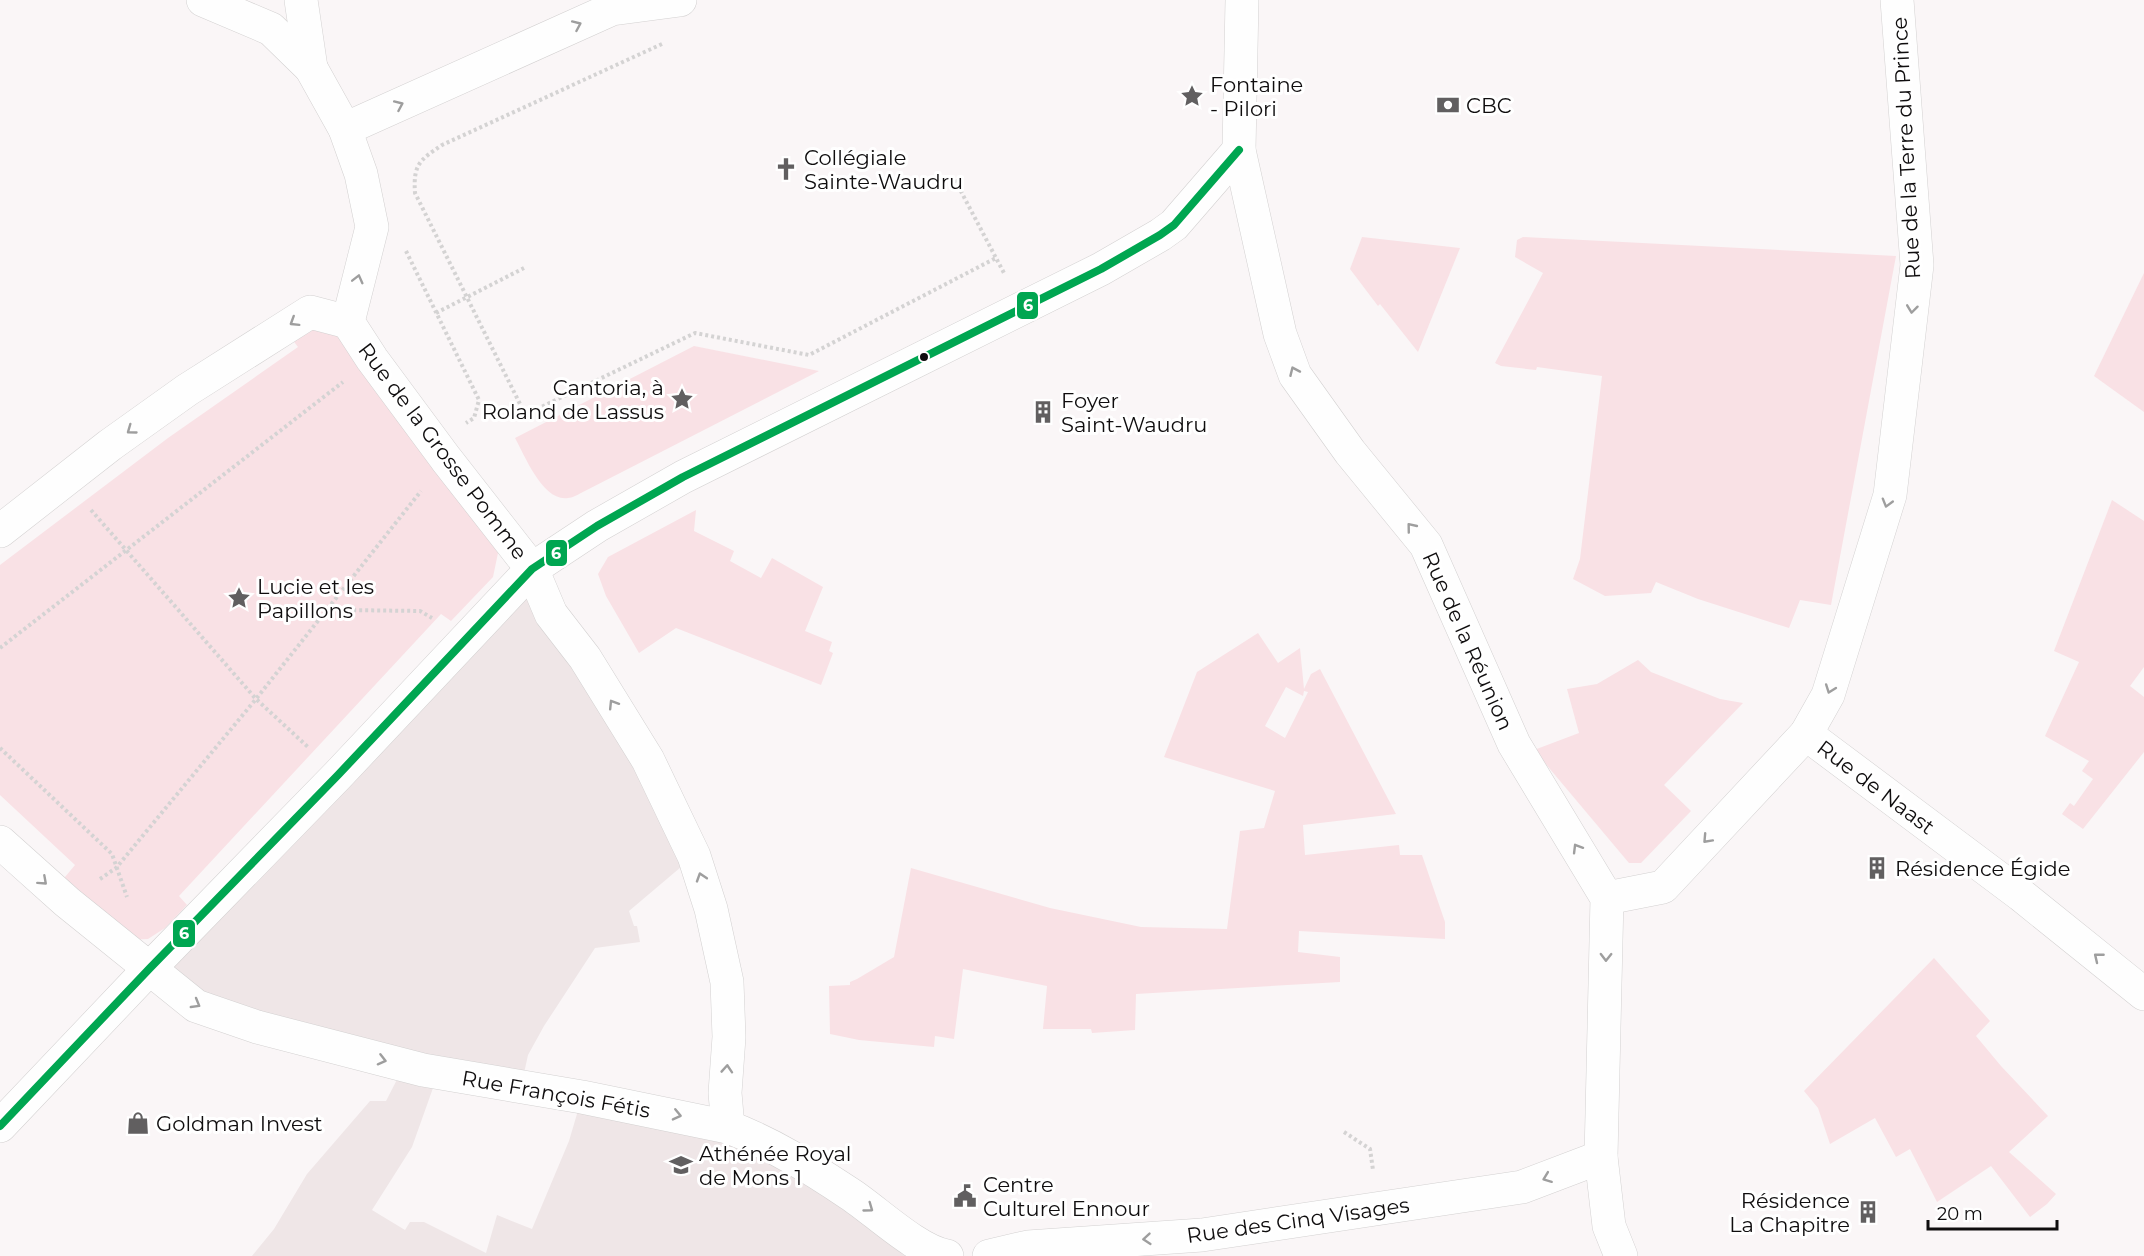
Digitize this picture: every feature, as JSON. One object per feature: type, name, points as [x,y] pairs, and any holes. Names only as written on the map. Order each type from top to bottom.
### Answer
[{"type":"street","points":[[203,0],[271,29],[311,68]]},
{"type":"street","points":[[301,0],[311,68]]},
{"type":"street","points":[[345,129],[612,9],[680,0]]},
{"type":"street","name":"Rue de la Réunion","points":[[1242,0],[1239,150],[1280,334],[1295,375],[1350,452],[1426,545],[1514,744],[1607,898]]},
{"type":"street","name":"Rue de la Terre du Prince","points":[[1607,898],[1663,887],[1806,734],[1828,695],[1890,495],[1917,265],[1897,0]]},
{"type":"street","name":"Rue de la Grosse Pomme","points":[[311,68],[345,129],[361,174],[372,227],[348,322],[372,360],[532,569],[551,614],[585,658],[648,760],[694,856],[711,909],[727,982],[729,1037],[725,1093],[728,1127]]},
{"type":"street","points":[[0,1126],[338,775],[532,569],[597,526],[683,477],[1101,269],[1160,235],[1174,225],[1239,150]]},
{"type":"street","points":[[0,531],[110,445],[188,390],[310,312],[348,322]]},
{"type":"street","name":"Rue de Naast","points":[[1806,734],[2021,895],[2144,994]]},
{"type":"street","name":"Rue François Fétis","points":[[0,842],[67,902],[196,1006],[257,1027],[443,1074],[582,1097],[728,1127],[790,1156],[851,1194],[911,1239],[938,1255],[947,1256]]},
{"type":"street","points":[[1607,898],[1601,1157],[1609,1226],[1621,1256]]},
{"type":"street","name":"Rue des Cinq Visages","points":[[989,1256],[1028,1247],[1202,1235],[1522,1187],[1601,1157]]},
{"type":"path","points":[[680,0],[665,42],[442,145],[420,160],[414,176],[415,193],[523,410],[536,410],[695,333],[809,355],[996,258]]},
{"type":"path","points":[[955,180],[1021,308]]},
{"type":"path","points":[[413,265],[478,400]]},
{"type":"path","points":[[436,314],[524,268]]},
{"type":"path","points":[[0,648],[372,360]]},
{"type":"path","points":[[67,902],[116,868],[256,699],[446,459]]},
{"type":"path","points":[[66,480],[124,550],[256,699],[338,775]]},
{"type":"path","points":[[330,605],[345,610],[420,611],[466,638]]},
{"type":"path","points":[[430,617],[439,610]]},
{"type":"path","points":[[300,755],[316,738]]},
{"type":"path","points":[[0,748],[112,854],[125,894],[131,903]]},
{"type":"path","points":[[1344,1132],[1370,1149],[1374,1178]]},
{"type":"shaded area","points":[[1362,237],[1460,248],[1418,352],[1350,269]]},
{"type":"shaded area","points":[[1523,237],[1896,256],[1831,605],[1800,600],[1789,628],[1698,599],[1656,582],[1651,593],[1605,596],[1573,579],[1580,559],[1602,376],[1537,367],[1536,370],[1501,366],[1495,363],[1543,273],[1515,257],[1517,240]]},
{"type":"shaded area","points":[[2144,273],[2144,412],[2094,376]]},
{"type":"shaded area","points":[[302,328],[327,330],[339,337],[492,540],[498,553],[493,577],[451,621],[441,614],[179,896],[187,905],[165,928],[148,939],[126,940],[60,883],[75,865],[0,795],[0,565],[168,438],[298,347],[289,335]]},
{"type":"shaded area","points":[[694,346],[819,371],[574,496],[559,497],[543,486],[515,438]]},
{"type":"shaded area","points":[[2112,500],[2144,521],[2144,667],[2130,686],[2144,697],[2144,752],[2083,829],[2062,814],[2070,803],[2074,806],[2093,779],[2082,771],[2089,761],[2045,736],[2079,662],[2054,651]]},
{"type":"shaded area","points":[[696,510],[694,531],[734,551],[730,561],[761,578],[772,558],[823,587],[805,631],[832,642],[829,651],[833,653],[821,685],[676,628],[639,653],[606,596],[598,574],[608,557]]},
{"type":"shaded area","points":[[532,569],[694,856],[629,911],[634,926],[637,926],[640,942],[595,948],[544,1026],[528,1055],[521,1087],[438,1074],[412,1147],[372,1210],[405,1230],[410,1222],[424,1222],[486,1253],[497,1215],[532,1229],[569,1141],[582,1097],[728,1127],[947,1256],[252,1256],[274,1229],[307,1174],[370,1101],[386,1101],[404,1066],[257,1027],[150,968]]},
{"type":"shaded area","points":[[1258,633],[1278,663],[1300,648],[1304,689],[1311,674],[1320,669],[1396,814],[1303,825],[1305,855],[1399,845],[1400,855],[1422,855],[1445,922],[1445,939],[1299,931],[1298,952],[1340,957],[1340,982],[1136,994],[1135,1030],[1092,1033],[1091,1029],[1043,1029],[1047,986],[963,969],[954,1039],[935,1036],[934,1047],[859,1040],[830,1034],[829,986],[850,985],[850,982],[894,957],[911,868],[1050,908],[1141,927],[1227,929],[1240,831],[1264,828],[1275,791],[1164,757],[1197,672]],"holes":[[[1286,687],[1303,696],[1304,691],[1308,692],[1285,738],[1265,726]]]},
{"type":"shaded area","points":[[1638,660],[1651,672],[1720,699],[1743,703],[1664,785],[1691,811],[1641,863],[1629,863],[1534,750],[1579,733],[1567,689],[1597,684]]},
{"type":"shaded area","points":[[1934,958],[1990,1021],[1976,1036],[2048,1116],[2009,1152],[2056,1194],[2030,1217],[1991,1166],[1937,1202],[1910,1149],[1896,1157],[1875,1118],[1830,1144],[1818,1108],[1804,1091]]},
{"type":"transit line","name":"6","points":[[0,1126],[338,775],[532,569],[597,526],[683,477],[1101,269],[1160,235],[1174,225],[1239,150]]},
{"type":"place","name":"Fontaine - Pilori","points":[[1192,96]]},
{"type":"place","name":"CBC","points":[[1448,105]]},
{"type":"place","name":"Collégiale Sainte-Waudru","points":[[786,169]]},
{"type":"place","name":"Cantoria, à Roland de Lassus","points":[[682,399]]},
{"type":"place","name":"Foyer Saint-Waudru","points":[[1043,412]]},
{"type":"place","name":"Lucie et les Papillons","points":[[239,598]]},
{"type":"place","name":"Résidence Égide","points":[[1877,868]]},
{"type":"place","name":"Goldman Invest","points":[[138,1123]]},
{"type":"place","name":"Athénée Royal de Mons 1","points":[[681,1165]]},
{"type":"place","name":"Centre Culturel Ennour","points":[[965,1196]]},
{"type":"place","name":"Résidence La Chapitre","points":[[1868,1212]]}]
